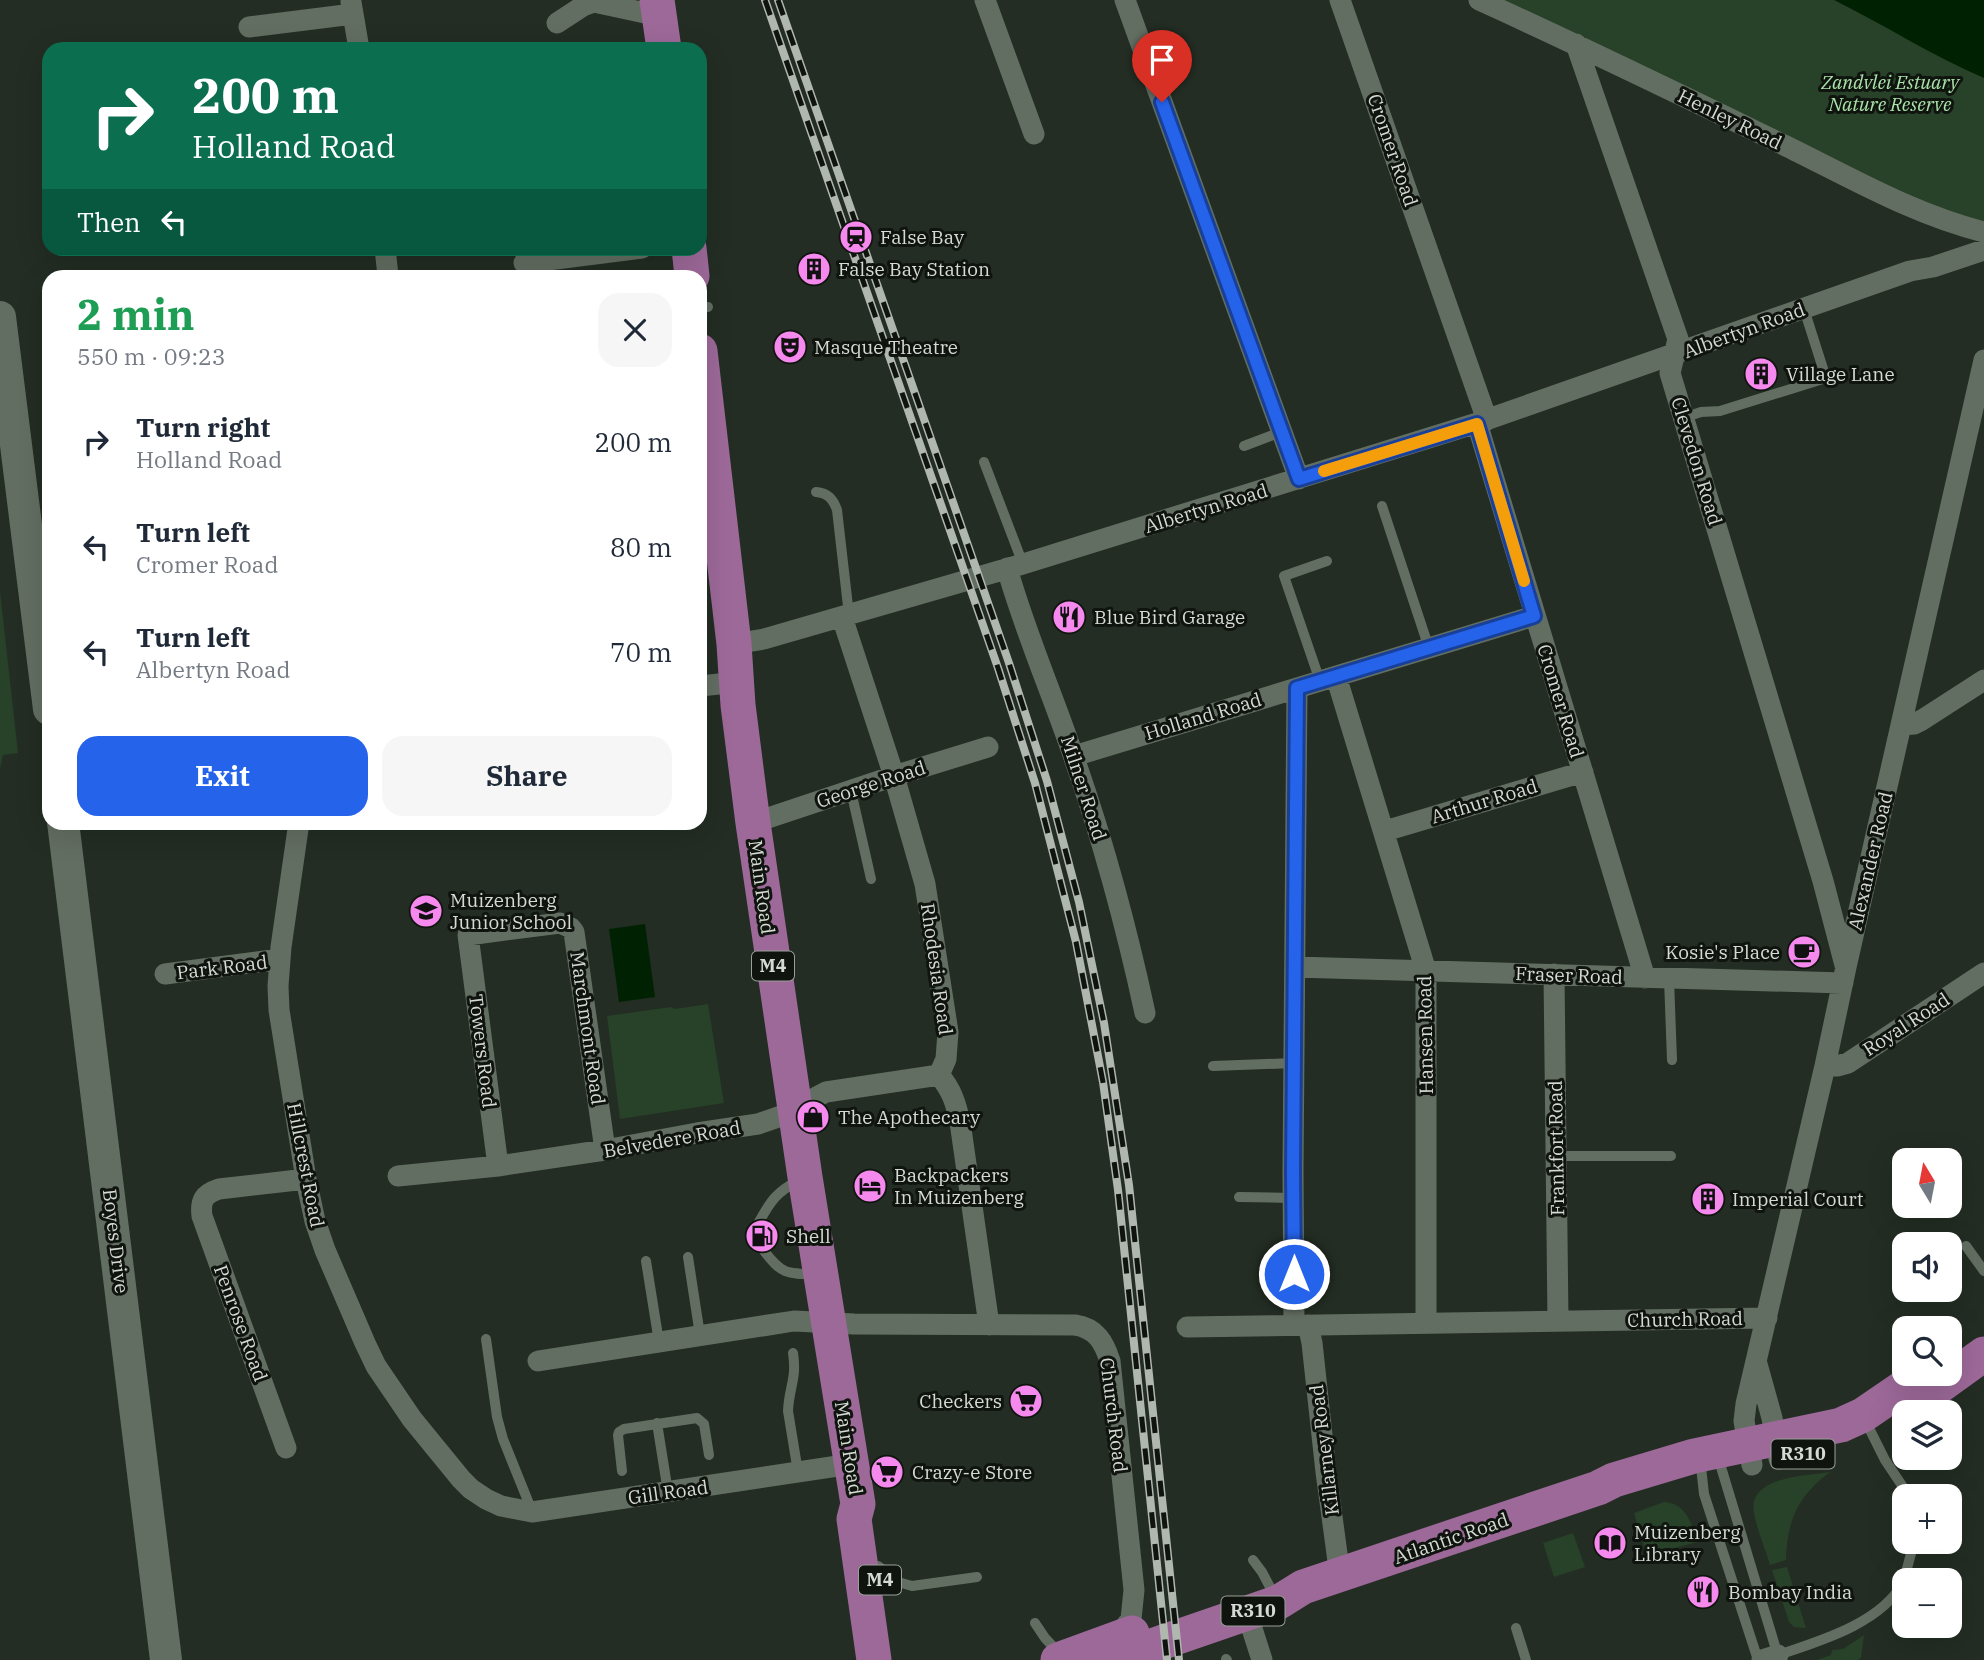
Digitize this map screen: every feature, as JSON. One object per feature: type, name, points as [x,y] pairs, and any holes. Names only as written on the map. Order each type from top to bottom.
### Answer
[{"type":"main road","points":[[0,317],[42,653]]},
{"type":"main road","name":"Main Road","points":[[707,469],[734,644],[738,705],[753,823],[804,1177],[858,1504],[854,1519],[874,1660]]},
{"type":"main road","name":"Boyes Drive","points":[[64,830],[166,1660]]},
{"type":"main road","points":[[1962,1347],[1984,1331]]},
{"type":"main road","name":"R310","points":[[1737,1458],[1841,1424],[1867,1424],[1984,1354]]},
{"type":"main road","name":"R310","points":[[1867,1424],[1910,1386]]},
{"type":"main road","name":"Atlantic Road","points":[[1061,1659],[1114,1649],[1340,1576],[1598,1488],[1614,1480],[1737,1458]]},
{"type":"main road","name":"Main Road","points":[[858,1504],[868,1515],[894,1660]]},
{"type":"street","points":[[985,0],[1034,134]]},
{"type":"street","points":[[1125,0],[1299,479]]},
{"type":"street","name":"Cromer Road","points":[[1340,0],[1482,422],[1534,616],[1645,978]]},
{"type":"street","name":"Henley Road","points":[[1479,0],[1576,44],[1887,195],[1954,224],[1984,232]]},
{"type":"street","points":[[558,23],[594,2],[660,22]]},
{"type":"street","points":[[249,27],[352,7],[358,42]]},
{"type":"street","name":"Clevedon Road","points":[[1576,44],[1678,339],[1670,373],[1823,881],[1844,975]]},
{"type":"street","name":"Albertyn Road","points":[[1910,271],[1929,259],[1984,239]]},
{"type":"street","name":"Albertyn Road","points":[[734,644],[764,639],[1015,566],[1482,422],[1910,271],[1933,267],[1984,250]]},
{"type":"street","points":[[524,263],[579,256]]},
{"type":"street","name":"Alexander Road","points":[[1737,1458],[1746,1404],[1825,1066],[1853,933],[1977,421],[1984,360]]},
{"type":"street","name":"Milner Road","points":[[1015,566],[1116,892],[1145,1013]]},
{"type":"street","name":"Rhodesia Road","points":[[845,616],[925,884],[948,1032],[946,1059],[939,1075]]},
{"type":"street","name":"Holland Road","points":[[1074,757],[1534,616]]},
{"type":"street","name":"Hansen Road","points":[[1328,679],[1385,831],[1426,971],[1426,1323]]},
{"type":"street","points":[[1902,724],[1913,724],[1922,720],[1984,680]]},
{"type":"street","points":[[707,685],[738,682]]},
{"type":"street","name":"Killarney Road","points":[[1297,688],[1293,1198],[1301,1325],[1312,1343],[1340,1576]]},
{"type":"street","name":"George Road","points":[[753,823],[988,747]]},
{"type":"street","name":"Arthur Road","points":[[1385,831],[1583,772]]},
{"type":"street","name":"Hillcrest Road","points":[[298,830],[280,960],[279,1010],[315,1221],[376,1366],[406,1411],[461,1479],[486,1499]]},
{"type":"street","name":"Clevedon Road","points":[[1823,881],[1836,899],[1853,933]]},
{"type":"street","points":[[1836,899],[1862,899]]},
{"type":"street","name":"Marchmont Road","points":[[468,935],[560,923],[566,924],[574,932],[605,1150]]},
{"type":"street","name":"Towers Road","points":[[468,935],[498,1166]]},
{"type":"street","name":"Park Road","points":[[165,974],[280,960]]},
{"type":"street","name":"Fraser Road","points":[[1295,967],[1669,979],[1844,975]]},
{"type":"street","name":"Royal Road","points":[[1825,1066],[1848,1063],[1984,973]]},
{"type":"street","name":"Frankfort Road","points":[[1554,974],[1558,1321]]},
{"type":"street","points":[[939,1075],[951,1092],[958,1112],[989,1325]]},
{"type":"street","name":"Belvedere Road","points":[[398,1176],[498,1166],[758,1124],[781,1116],[817,1095],[837,1089],[939,1075]]},
{"type":"street","name":"Penrose Road","points":[[286,1448],[202,1216],[201,1205],[209,1192],[231,1186],[306,1179]]},
{"type":"street","name":"Church Road","points":[[1187,1327],[1767,1318]]},
{"type":"street","name":"Church Road","points":[[538,1361],[794,1321],[829,1324],[1081,1326],[1094,1332],[1110,1362],[1133,1579],[1131,1619],[1114,1649]]},
{"type":"street","name":"Gill Road","points":[[486,1499],[509,1508],[532,1512],[851,1464]]},
{"type":"street","points":[[1262,1660],[1274,1596]]},
{"type":"lane","points":[[1684,418],[1701,412],[1720,411],[1826,378],[1804,309]]},
{"type":"lane","points":[[1244,446],[1281,432]]},
{"type":"lane","points":[[984,462],[1015,566]]},
{"type":"lane","points":[[816,492],[830,497],[837,510],[845,616]]},
{"type":"lane","points":[[1382,506],[1429,648]]},
{"type":"lane","points":[[1327,561],[1284,576],[1328,679]]},
{"type":"lane","points":[[850,790],[871,879]]},
{"type":"lane","points":[[1669,979],[1672,1060]]},
{"type":"lane","points":[[1213,1066],[1294,1063]]},
{"type":"lane","points":[[1556,1156],[1671,1156]]},
{"type":"lane","points":[[760,1222],[771,1201],[786,1187],[804,1177]]},
{"type":"lane","points":[[1239,1197],[1293,1198]]},
{"type":"lane","points":[[1966,1246],[1984,1271]]},
{"type":"lane","points":[[764,1251],[776,1267],[791,1274],[821,1274]]},
{"type":"lane","points":[[688,1257],[700,1335]]},
{"type":"lane","points":[[646,1261],[659,1342]]},
{"type":"lane","points":[[486,1339],[497,1417],[507,1452],[532,1512]]},
{"type":"lane","points":[[793,1353],[795,1376],[788,1411],[799,1472]]},
{"type":"lane","points":[[622,1471],[618,1440],[619,1432],[624,1429],[694,1418],[704,1424],[709,1455]]},
{"type":"lane","points":[[657,1423],[668,1492]]},
{"type":"lane","points":[[1867,1424],[1901,1484]]},
{"type":"lane","points":[[1737,1458],[1751,1562],[1769,1659]]},
{"type":"lane","points":[[1737,1458],[1704,1494],[1728,1570],[1769,1659]]},
{"type":"lane","points":[[1253,1560],[1274,1596]]},
{"type":"lane","points":[[1728,1570],[1751,1562]]},
{"type":"lane","points":[[878,1566],[898,1582],[912,1586],[977,1577]]},
{"type":"lane","points":[[1769,1659],[1839,1634],[1892,1599]]},
{"type":"lane","points":[[1035,1623],[1061,1659]]},
{"type":"lane","points":[[1516,1628],[1526,1660]]},
{"type":"green space","name":"Zandvlei Estuary Nature Reserve","points":[[1479,0],[1984,0],[1984,232]]},
{"type":"green space","points":[[0,591],[18,753],[3,755],[0,769]]},
{"type":"green space","points":[[708,1004],[724,1103],[620,1119],[607,1016]]},
{"type":"green space","points":[[1830,1472],[1810,1490],[1796,1510],[1789,1533],[1786,1560],[1770,1565],[1754,1513],[1754,1501],[1760,1492],[1780,1480]]},
{"type":"green space","points":[[1664,1502],[1672,1503],[1683,1510],[1697,1542],[1647,1556],[1634,1513]]},
{"type":"green space","points":[[1573,1533],[1585,1567],[1554,1577],[1543,1543]]},
{"type":"green space","points":[[1787,1567],[1806,1628],[1794,1627],[1789,1622],[1772,1570]]},
{"type":"green space","points":[[1864,1635],[1861,1658],[1858,1660],[1817,1660],[1831,1655],[1832,1650],[1843,1649]]},
{"type":"shaded area","points":[[1834,0],[1984,0],[1984,78],[1946,60]]},
{"type":"shaded area","points":[[645,924],[655,997],[619,1002],[609,929]]},
{"type":"railway","points":[[765,0],[998,668],[1035,783],[1076,942],[1103,1082],[1118,1190],[1167,1660]]},
{"type":"railway","points":[[778,0],[1009,663],[1047,781],[1079,902],[1104,1023],[1129,1185],[1179,1660]]},
{"type":"slow traffic","points":[[1324,471],[1477,424],[1524,581]]},
{"type":"place","name":"False Bay","points":[[856,237]]},
{"type":"place","name":"False Bay Station","points":[[814,269]]},
{"type":"place","name":"Masque Theatre","points":[[790,347]]},
{"type":"place","name":"Village Lane","points":[[1761,374]]},
{"type":"place","name":"Blue Bird Garage","points":[[1069,617]]},
{"type":"place","name":"Muizenberg Junior School","points":[[426,911]]},
{"type":"place","name":"Kosie's Place","points":[[1804,952]]},
{"type":"place","name":"The Apothecary","points":[[813,1117]]},
{"type":"place","name":"Backpackers In Muizenberg","points":[[870,1186]]},
{"type":"place","name":"Imperial Court","points":[[1708,1199]]},
{"type":"place","name":"Shell","points":[[762,1236]]},
{"type":"place","name":"Checkers","points":[[1026,1401]]},
{"type":"place","name":"Crazy-e Store","points":[[887,1472]]},
{"type":"place","name":"Muizenberg Library","points":[[1610,1543]]},
{"type":"place","name":"Bombay India","points":[[1703,1592]]},
{"type":"route","points":[[1162,102],[1299,479],[1477,424],[1534,616],[1297,688],[1294,1274]]}]
